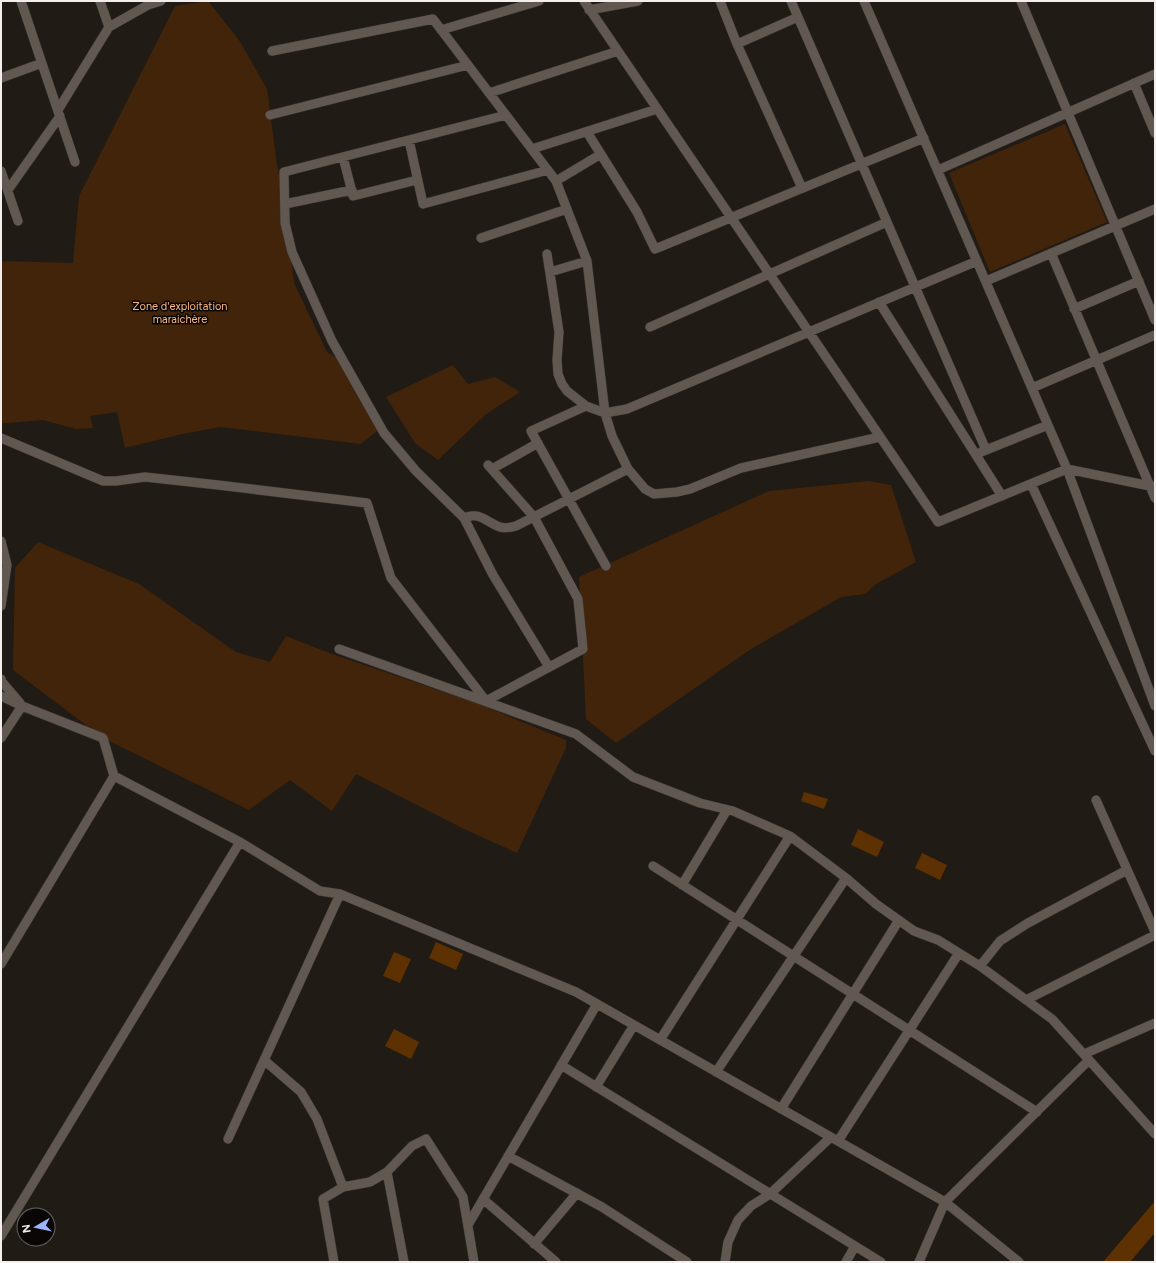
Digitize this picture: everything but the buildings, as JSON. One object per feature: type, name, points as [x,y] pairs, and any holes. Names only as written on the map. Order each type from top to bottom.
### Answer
[{"type":"street","points":[[20,1],[75,162]]},
{"type":"street","points":[[100,1],[109,27]]},
{"type":"street","points":[[8,190],[59,113],[109,27],[148,5],[161,1]]},
{"type":"street","points":[[441,30],[539,1]]},
{"type":"street","points":[[584,1],[938,522],[1067,469],[1152,486]]},
{"type":"street","points":[[590,10],[638,1]]},
{"type":"street","points":[[720,1],[737,44],[802,188]]},
{"type":"street","points":[[791,1],[986,450]]},
{"type":"street","points":[[864,1],[1067,469],[1155,706]]},
{"type":"street","points":[[1021,1],[1155,320]]},
{"type":"street","points":[[737,44],[798,16]]},
{"type":"street","points":[[272,51],[433,19],[556,181],[587,261],[605,413],[612,436],[628,469],[645,489],[654,494],[690,489],[741,468],[880,437]]},
{"type":"street","points":[[489,93],[618,51]]},
{"type":"street","points":[[1,78],[42,63]]},
{"type":"street","points":[[270,115],[468,65]]},
{"type":"street","points":[[938,170],[1155,74]]},
{"type":"street","points":[[1134,83],[1155,133]]},
{"type":"street","points":[[532,149],[657,109]]},
{"type":"street","points":[[506,115],[284,172],[286,223],[292,252],[324,326],[368,407],[384,433],[416,471],[464,518],[493,575],[549,667]]},
{"type":"street","points":[[587,132],[637,212],[655,249],[924,138]]},
{"type":"street","points":[[409,140],[423,204],[548,170]]},
{"type":"street","points":[[556,181],[601,154]]},
{"type":"street","points":[[343,157],[353,196],[417,180]]},
{"type":"street","points":[[1,171],[18,221]]},
{"type":"street","points":[[285,204],[352,190]]},
{"type":"street","points":[[481,238],[567,209]]},
{"type":"street","points":[[986,281],[1155,209]]},
{"type":"street","points":[[650,327],[887,222]]},
{"type":"street","points":[[1051,253],[1096,360],[1152,486],[1155,498]]},
{"type":"street","points":[[548,254],[559,332],[557,351],[558,374],[567,391],[586,406],[605,413],[627,409],[977,261]]},
{"type":"street","points":[[550,272],[587,261]]},
{"type":"street","points":[[1074,309],[1138,281]]},
{"type":"street","points":[[879,302],[1002,496]]},
{"type":"street","points":[[1032,388],[1155,335]]},
{"type":"street","points":[[586,406],[531,431],[606,566]]},
{"type":"street","points":[[976,454],[1048,425]]},
{"type":"street","points":[[1,438],[103,481],[116,481],[145,477],[367,503],[391,578],[486,701]]},
{"type":"street","points":[[486,701],[583,649],[578,599],[534,517],[490,467],[538,443]]},
{"type":"street","points":[[464,518],[470,515],[478,516],[501,528],[516,526],[628,469]]},
{"type":"street","points":[[1031,484],[1155,751]]},
{"type":"street","points":[[1,541],[7,565],[1,606]]},
{"type":"street","points":[[339,649],[576,734],[633,777],[700,804],[733,811],[790,836],[846,878],[876,904],[914,931],[938,940],[980,966],[1052,1019],[1155,1134]]},
{"type":"street","points":[[1,679],[22,706]]},
{"type":"street","points":[[1,696],[22,706],[103,738],[114,776],[240,842],[320,891],[340,894],[576,992],[945,1202],[1019,1262]]},
{"type":"street","points":[[1,738],[22,706]]},
{"type":"street","points":[[1,964],[114,776]]},
{"type":"street","points":[[1096,800],[1155,932]]},
{"type":"street","points":[[682,885],[727,810]]},
{"type":"street","points":[[660,1040],[790,836]]},
{"type":"street","points":[[1,1236],[240,842]]},
{"type":"street","points":[[653,866],[1037,1112]]},
{"type":"street","points":[[980,966],[1000,941],[1028,923],[1127,870]]},
{"type":"street","points":[[716,1072],[846,878]]},
{"type":"street","points":[[228,1138],[340,894]]},
{"type":"street","points":[[781,1109],[899,920]]},
{"type":"street","points":[[1026,1000],[1155,935]]},
{"type":"street","points":[[725,1262],[728,1242],[738,1220],[751,1206],[770,1194],[834,1139],[909,1030],[959,953]]},
{"type":"street","points":[[468,1225],[597,1004]]},
{"type":"street","points":[[919,1262],[945,1202],[1037,1112],[1086,1057],[1155,1023]]},
{"type":"street","points":[[596,1087],[634,1025]]},
{"type":"street","points":[[264,1060],[301,1092],[317,1119],[343,1187]]},
{"type":"street","points":[[561,1065],[881,1262]]},
{"type":"street","points":[[334,1262],[323,1199],[343,1187],[370,1182],[387,1172],[412,1146],[426,1139],[463,1197],[474,1262]]},
{"type":"street","points":[[508,1156],[602,1207],[687,1262]]},
{"type":"street","points":[[387,1172],[404,1262]]},
{"type":"street","points":[[534,1244],[577,1193]]},
{"type":"street","points":[[483,1199],[556,1262]]},
{"type":"street","points":[[846,1262],[855,1246]]},
{"type":"green space","name":"Zone d'exploitation maraichère","points":[[208,1],[239,40],[267,89],[277,165],[285,204],[294,283],[327,352],[344,363],[381,428],[361,444],[220,427],[182,434],[125,448],[117,412],[90,416],[93,428],[76,429],[43,420],[1,423],[1,261],[73,263],[79,196],[175,6]]},
{"type":"green space","points":[[1065,124],[1107,222],[990,272],[949,173]]},
{"type":"green space","points":[[453,365],[468,384],[495,377],[520,392],[485,415],[438,460],[415,443],[386,397]]},
{"type":"green space","points":[[869,481],[891,485],[916,562],[876,584],[865,594],[841,597],[751,649],[616,743],[586,719],[579,577],[769,491]]},
{"type":"green space","points":[[38,542],[139,584],[236,652],[270,662],[286,636],[332,654],[479,704],[566,740],[566,748],[517,853],[464,829],[356,774],[332,811],[290,780],[249,810],[103,738],[13,670],[15,568]]}]
